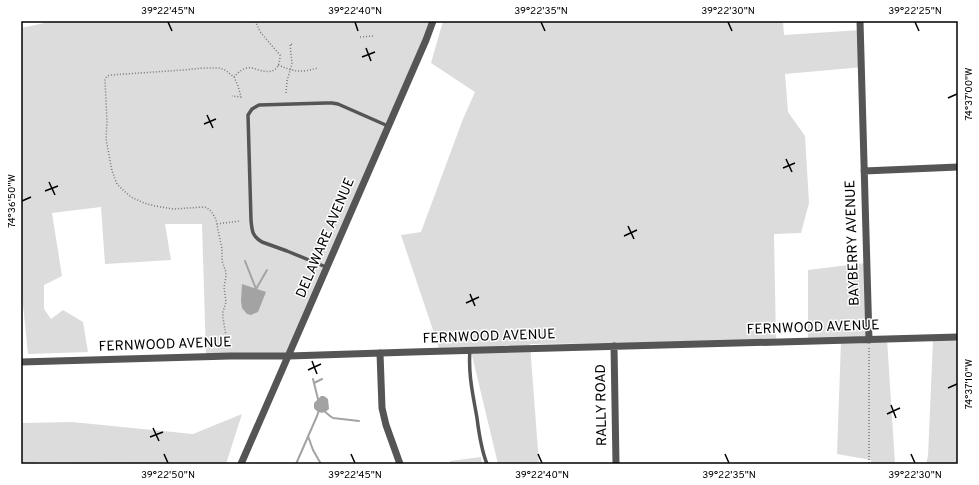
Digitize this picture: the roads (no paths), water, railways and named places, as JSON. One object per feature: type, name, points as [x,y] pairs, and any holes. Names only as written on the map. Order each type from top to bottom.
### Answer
[{"type":"street","name":"DELAWARE AVENUE","points":[[241,464],[433,21]]},
{"type":"street","name":"BAYBERRY AVENUE","points":[[860,21],[869,340]]},
{"type":"street","points":[[864,171],[958,168]]},
{"type":"street","name":"FERNWOOD AVENUE","points":[[21,362],[958,337]]},
{"type":"street","name":"RALLY ROAD","points":[[614,346],[616,464]]},
{"type":"street","points":[[380,353],[383,416],[400,464]]},
{"type":"lane","points":[[326,267],[262,242],[253,235],[251,220],[248,115],[252,109],[259,105],[326,103],[338,104],[388,126]]},
{"type":"lane","points":[[470,350],[470,380],[472,395],[482,453],[487,464]]},
{"type":"waterway","points":[[245,261],[256,289]]},
{"type":"waterway","points":[[256,289],[267,270]]},
{"type":"waterway","points":[[313,379],[318,399]]},
{"type":"waterway","points":[[314,383],[322,379]]},
{"type":"waterway","points":[[296,464],[319,410]]},
{"type":"waterway","points":[[323,410],[333,418],[359,421]]},
{"type":"waterway","points":[[308,436],[313,450],[321,464]]}]
